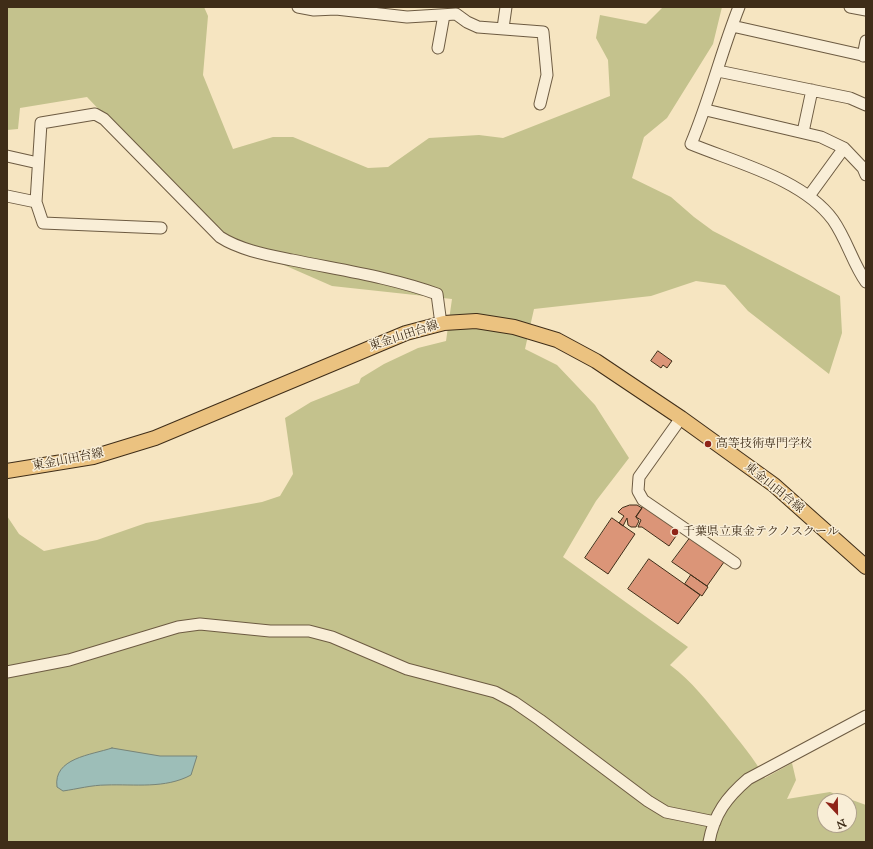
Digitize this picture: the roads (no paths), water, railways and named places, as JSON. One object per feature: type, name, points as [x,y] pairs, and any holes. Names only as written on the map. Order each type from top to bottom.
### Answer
[{"type":"main road","name":"東金山田台線","points":[[7,471],[93,457],[155,438],[406,333],[442,324],[476,321],[514,327],[557,340],[596,361],[681,418],[774,485],[866,567]]},
{"type":"street","points":[[298,7],[314,10],[336,9],[407,17],[456,14],[467,22],[478,27],[544,32],[547,75],[540,104]]},
{"type":"street","points":[[504,28],[506,7]]},
{"type":"street","points":[[739,7],[706,110],[691,144],[788,182],[809,196],[822,207],[833,220],[847,242],[866,282]]},
{"type":"street","points":[[850,7],[866,10]]},
{"type":"street","points":[[438,48],[444,15]]},
{"type":"street","points":[[732,26],[865,56],[866,40]]},
{"type":"street","points":[[718,72],[850,98],[866,105]]},
{"type":"street","points":[[802,132],[812,90]]},
{"type":"street","points":[[706,110],[821,137],[844,148],[863,168],[866,175]]},
{"type":"street","points":[[161,228],[43,223],[36,202],[41,124],[95,114],[104,119],[220,237],[229,243],[274,256],[412,285],[436,294],[442,324]]},
{"type":"street","points":[[809,196],[844,148]]},
{"type":"street","points":[[7,156],[38,163]]},
{"type":"street","points":[[7,196],[36,202]]},
{"type":"street","points":[[681,418],[639,477],[638,491],[643,500],[734,563]]},
{"type":"street","points":[[7,672],[69,660],[178,627],[200,624],[270,631],[308,630],[332,637],[407,669],[495,692],[514,702],[540,720],[648,801],[666,812],[715,822]]},
{"type":"street","points":[[709,842],[715,822],[732,793],[748,779],[866,716]]},
{"type":"water","points":[[112,748],[160,756],[197,756],[191,775],[171,782],[150,785],[101,785],[63,791],[57,787],[57,777],[67,764],[75,759]]},
{"type":"place","name":"高等技術専門学校","points":[[708,444]]},
{"type":"place","name":"千葉県立東金テクノスクール","points":[[675,532]]}]
